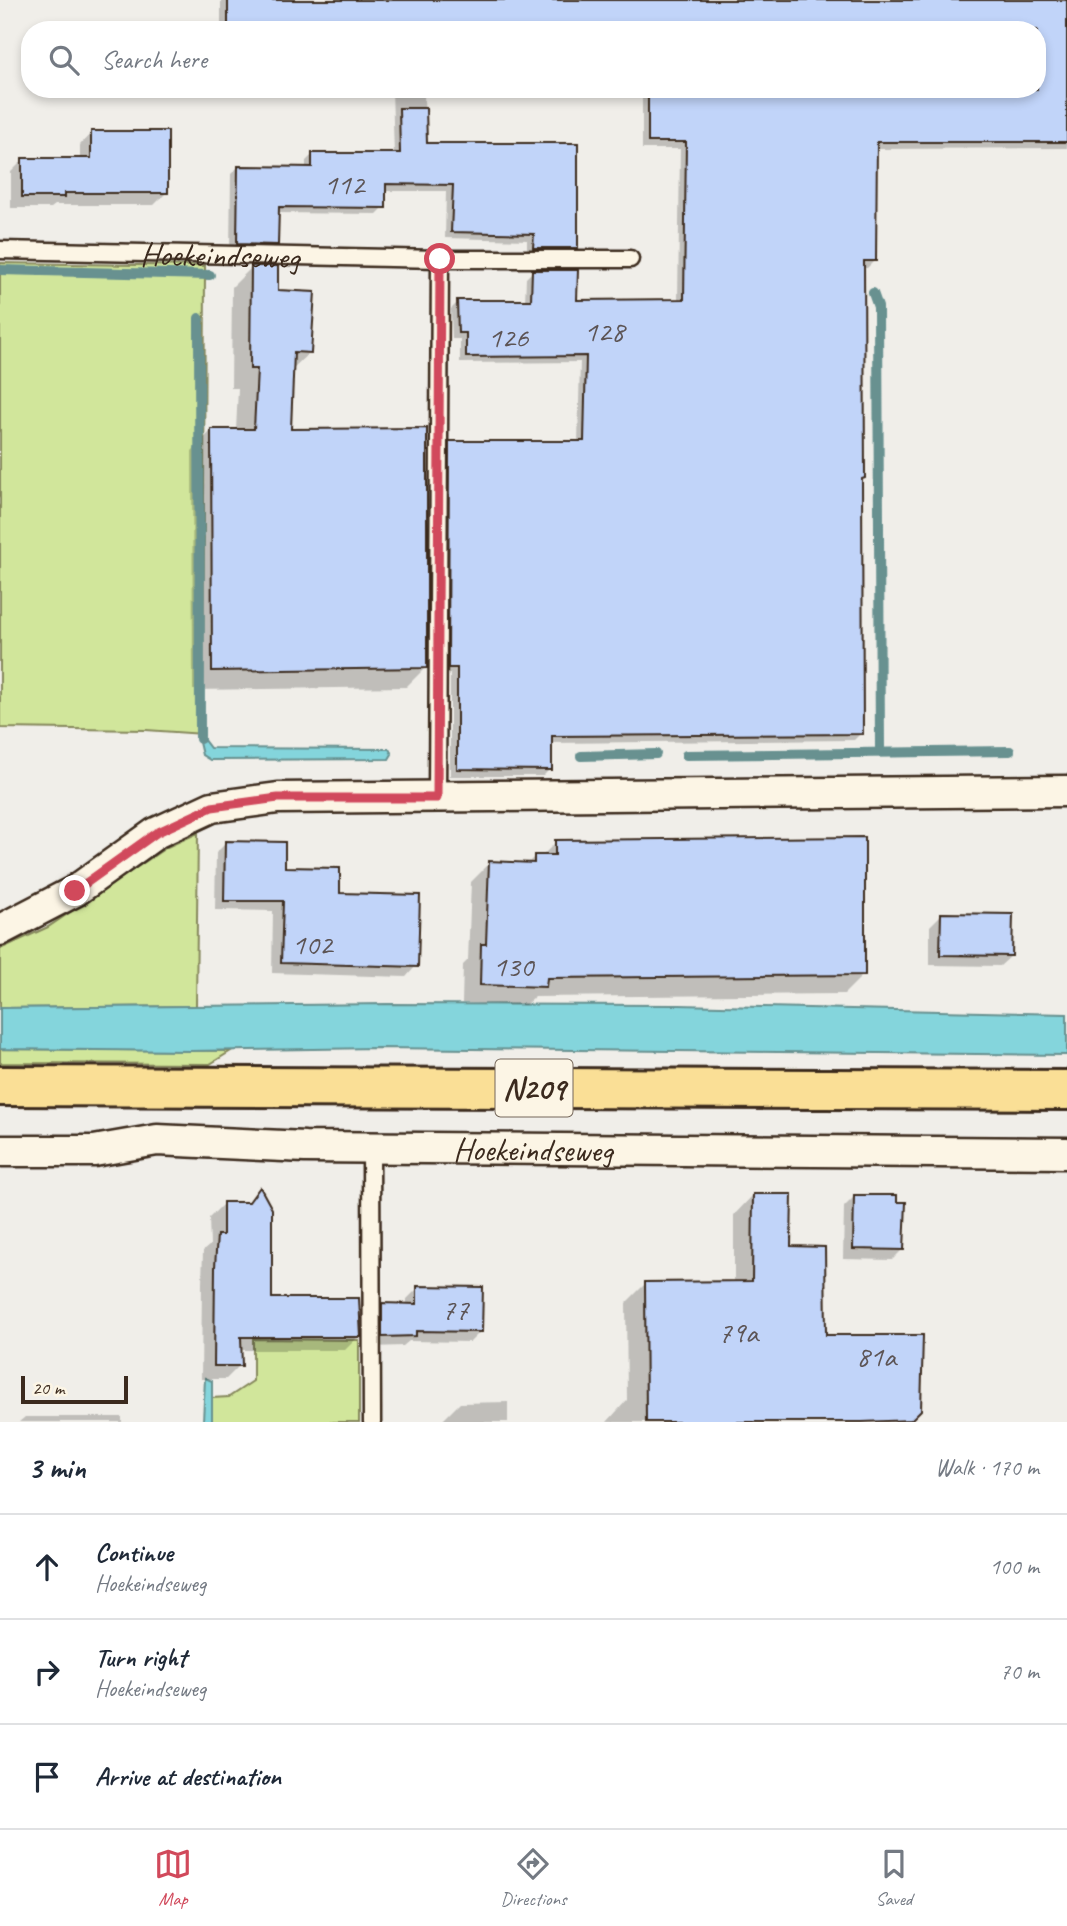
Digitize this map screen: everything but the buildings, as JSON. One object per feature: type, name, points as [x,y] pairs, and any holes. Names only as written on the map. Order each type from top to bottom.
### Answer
[{"type":"main road","name":"Hoekeindseweg","points":[[0,1086],[1067,1090]]},
{"type":"street","points":[[0,930],[75,891],[156,833],[212,807],[278,798],[1067,791]]},
{"type":"street","name":"Hoekeindseweg","points":[[0,1151],[94,1151],[157,1140],[305,1147],[1067,1153]]},
{"type":"lane","name":"Hoekeindseweg","points":[[0,250],[440,259],[630,259]]},
{"type":"lane","points":[[437,798],[440,259]]},
{"type":"lane","points":[[371,1147],[372,1422]]},
{"type":"green space","points":[[0,263],[205,266],[203,734],[146,730],[0,728]]},
{"type":"green space","points":[[198,833],[196,1006],[0,1008],[0,949],[48,927],[167,847]]},
{"type":"green space","points":[[0,1049],[231,1051],[210,1064],[0,1063]]},
{"type":"green space","points":[[253,1339],[359,1340],[359,1422],[212,1422],[212,1398],[229,1397],[253,1381]]},
{"type":"water","points":[[198,738],[203,739],[210,748],[389,749],[392,754],[389,759],[210,760],[202,755]]},
{"type":"water","points":[[388,1004],[679,1005],[1067,1014],[1067,1055],[379,1048],[191,1051],[0,1049],[0,1008]]},
{"type":"water","points":[[205,1378],[212,1381],[212,1422],[203,1422]]},
{"type":"waterway","points":[[0,270],[210,275]]},
{"type":"waterway","points":[[873,293],[878,307],[880,752]]},
{"type":"waterway","points":[[199,318],[200,739]]},
{"type":"waterway","points":[[686,755],[1010,751]]},
{"type":"waterway","points":[[581,756],[656,754]]},
{"type":"route","points":[[75,891],[156,833],[212,807],[278,798],[437,798],[440,259]]}]
